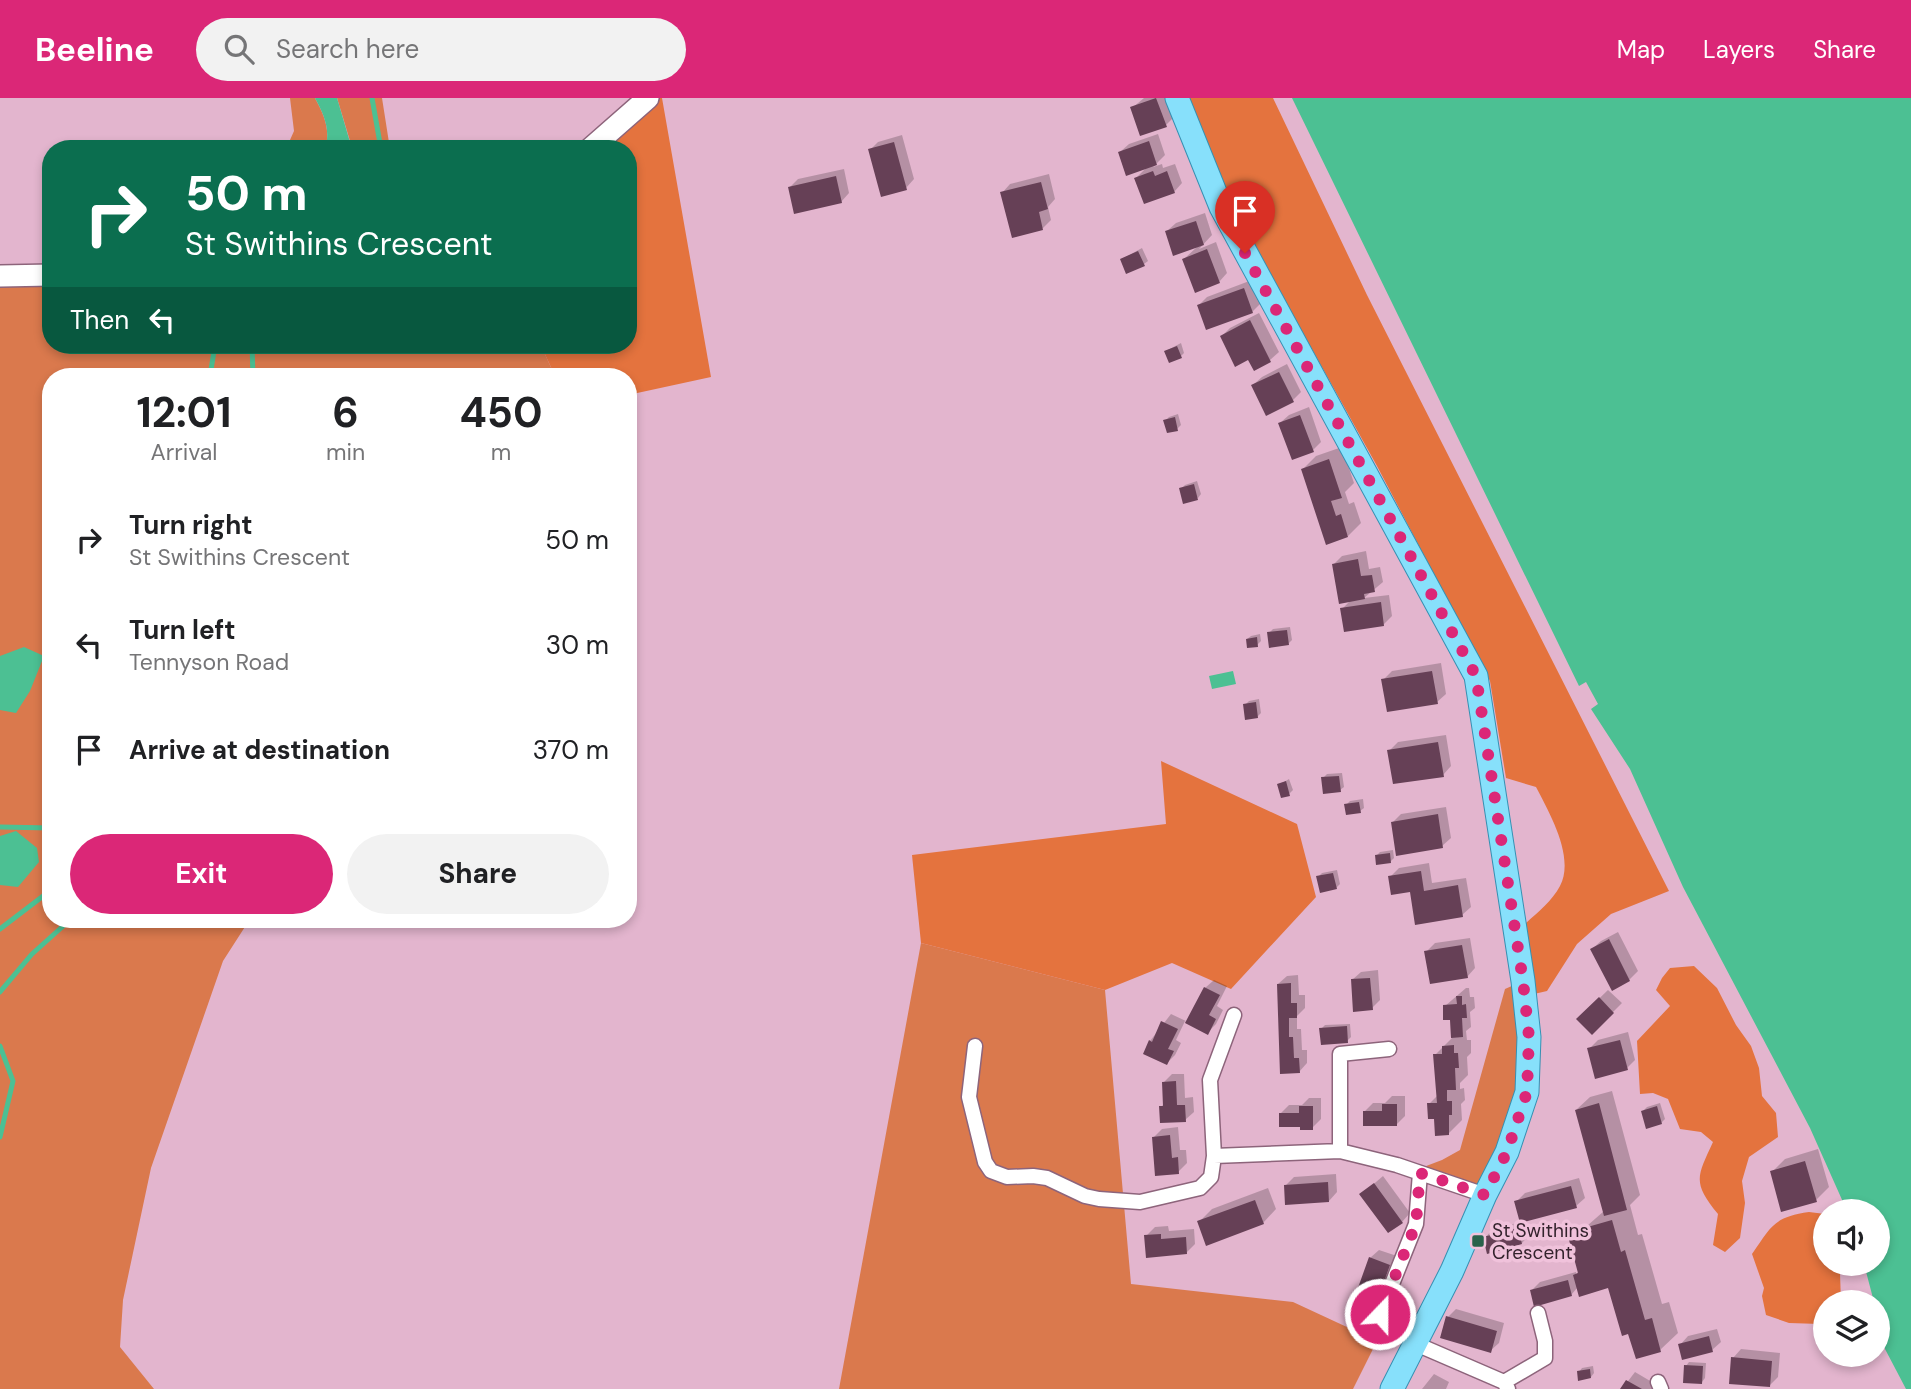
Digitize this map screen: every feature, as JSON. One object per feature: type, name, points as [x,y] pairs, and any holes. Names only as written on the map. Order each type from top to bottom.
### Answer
[{"type":"main road","points":[[1177,98],[1220,207],[1476,676],[1523,981],[1529,1037],[1527,1092],[1507,1152],[1392,1389]]},
{"type":"main road","points":[[600,140],[641,104]]},
{"type":"main road","points":[[0,276],[42,275]]},
{"type":"street","points":[[975,1046],[969,1097],[985,1162],[991,1171],[999,1176],[1046,1178],[1084,1196],[1140,1202],[1200,1188],[1211,1177],[1214,1156],[1210,1080],[1234,1016]]},
{"type":"street","points":[[1340,1151],[1340,1054],[1389,1049]]},
{"type":"street","points":[[1214,1156],[1340,1151],[1420,1173],[1485,1195]]},
{"type":"street","points":[[1380,1314],[1416,1224],[1420,1173]]},
{"type":"street","points":[[1416,1344],[1506,1386],[1545,1358],[1545,1341],[1538,1314]]},
{"type":"shaded area","points":[[290,98],[315,98],[326,123],[326,140],[290,140],[294,131]]},
{"type":"shaded area","points":[[315,98],[337,98],[349,140],[326,140],[326,123]]},
{"type":"shaded area","points":[[337,98],[382,98],[389,140],[350,140]]},
{"type":"shaded area","points":[[662,98],[711,377],[637,393],[637,368],[551,368],[545,354],[637,354],[637,140],[612,140]]},
{"type":"shaded area","points":[[1189,98],[1273,98],[1367,295],[1669,891],[1611,914],[1577,944],[1547,991],[1534,994],[1526,923],[1553,897],[1564,875],[1563,849],[1554,823],[1536,787],[1506,778],[1490,681],[1377,466],[1230,202]]},
{"type":"shaded area","points":[[1292,98],[1911,98],[1911,1389],[1906,1389],[1890,1359],[1890,1290],[1871,1290],[1867,1276],[1890,1276],[1890,1199],[1842,1199],[1810,1128],[1683,887],[1630,769],[1591,709],[1598,704],[1586,682],[1579,686]]},
{"type":"shaded area","points":[[42,283],[42,354],[545,354],[551,368],[42,368],[42,928],[244,928],[223,961],[151,1168],[123,1300],[120,1347],[154,1389],[0,1389],[0,284]]},
{"type":"shaded area","points":[[24,647],[42,655],[30,691],[16,713],[0,710],[0,656]]},
{"type":"shaded area","points":[[1233,671],[1236,684],[1212,689],[1209,676]]},
{"type":"shaded area","points":[[1161,761],[1297,824],[1316,897],[1231,989],[1172,963],[1105,990],[921,943],[912,855],[1166,824]]},
{"type":"shaded area","points":[[16,831],[37,848],[39,862],[18,887],[0,885],[0,836]]},
{"type":"shaded area","points":[[921,943],[1105,990],[1131,1284],[1293,1302],[1377,1341],[1353,1389],[839,1389]]},
{"type":"shaded area","points":[[1694,966],[1717,988],[1736,1025],[1751,1046],[1759,1068],[1762,1096],[1776,1113],[1778,1137],[1749,1157],[1742,1181],[1745,1203],[1740,1238],[1725,1252],[1713,1245],[1718,1214],[1704,1194],[1700,1179],[1703,1164],[1713,1142],[1701,1132],[1680,1129],[1668,1099],[1653,1093],[1640,1094],[1637,1041],[1670,1006],[1656,990],[1670,968]]},
{"type":"shaded area","points":[[1523,981],[1529,1071],[1485,1195],[1413,1171],[1460,1150],[1505,989]]},
{"type":"shaded area","points":[[1813,1212],[1813,1276],[1840,1276],[1841,1290],[1813,1290],[1813,1324],[1789,1323],[1766,1315],[1762,1296],[1764,1288],[1752,1254],[1774,1225],[1797,1214]]},
{"type":"building","points":[[1156,98],[1167,127],[1140,136],[1130,107]]},
{"type":"building","points":[[1149,141],[1157,165],[1126,176],[1118,152]]},
{"type":"building","points":[[894,142],[907,190],[881,197],[868,149]]},
{"type":"building","points":[[1153,171],[1155,176],[1167,171],[1175,193],[1144,204],[1134,178]]},
{"type":"building","points":[[836,176],[842,203],[794,214],[788,187]]},
{"type":"building","points":[[1041,182],[1048,209],[1039,212],[1043,230],[1012,238],[1000,192]]},
{"type":"building","points":[[1196,221],[1204,245],[1173,256],[1165,231]]},
{"type":"building","points":[[1207,249],[1220,283],[1195,293],[1182,259]]},
{"type":"building","points":[[1138,251],[1145,266],[1126,274],[1120,259]]},
{"type":"building","points":[[1244,288],[1253,313],[1206,330],[1197,305]]},
{"type":"building","points":[[1250,320],[1271,362],[1254,371],[1248,360],[1235,367],[1220,336]]},
{"type":"building","points":[[1177,346],[1182,358],[1169,363],[1164,351]]},
{"type":"building","points":[[1279,372],[1294,402],[1266,416],[1251,385]]},
{"type":"building","points":[[1300,415],[1314,452],[1292,460],[1278,423]]},
{"type":"building","points":[[1175,417],[1178,431],[1167,433],[1163,420]]},
{"type":"building","points":[[1329,459],[1342,498],[1331,501],[1336,516],[1341,514],[1348,537],[1326,545],[1301,469]]},
{"type":"building","points":[[1194,484],[1198,500],[1183,504],[1179,488]]},
{"type":"building","points":[[1358,559],[1361,576],[1372,575],[1375,592],[1364,594],[1365,599],[1339,604],[1332,564]]},
{"type":"building","points":[[1381,602],[1384,626],[1344,632],[1340,608]]},
{"type":"building","points":[[1287,630],[1289,645],[1269,648],[1267,632]]},
{"type":"building","points":[[1257,637],[1258,647],[1247,648],[1246,639]]},
{"type":"building","points":[[1432,671],[1438,704],[1387,712],[1381,679]]},
{"type":"building","points":[[1256,702],[1258,718],[1245,720],[1243,704]]},
{"type":"building","points":[[1438,742],[1444,777],[1393,784],[1387,750]]},
{"type":"building","points":[[1339,776],[1341,792],[1323,794],[1321,777]]},
{"type":"building","points":[[1286,781],[1290,796],[1281,798],[1277,784]]},
{"type":"building","points":[[1359,802],[1361,813],[1346,815],[1344,804]]},
{"type":"building","points":[[1438,814],[1443,848],[1396,856],[1391,822]]},
{"type":"building","points":[[1390,853],[1391,863],[1376,865],[1375,855]]},
{"type":"building","points":[[1421,871],[1424,891],[1458,885],[1463,917],[1415,925],[1410,892],[1391,895],[1388,876]]},
{"type":"building","points":[[1333,873],[1337,889],[1320,893],[1316,876]]},
{"type":"building","points":[[1609,939],[1630,981],[1612,991],[1590,949]]},
{"type":"building","points":[[1462,945],[1468,978],[1430,984],[1424,951]]},
{"type":"building","points":[[1370,978],[1373,1010],[1353,1012],[1351,979]]},
{"type":"building","points":[[1291,983],[1291,1003],[1297,1003],[1297,1018],[1289,1018],[1289,1037],[1293,1037],[1294,1058],[1299,1058],[1300,1073],[1280,1074],[1277,984]]},
{"type":"building","points":[[1204,987],[1220,995],[1209,1015],[1216,1019],[1208,1035],[1185,1023]]},
{"type":"building","points":[[1456,996],[1462,996],[1462,1005],[1466,1004],[1467,1018],[1462,1018],[1463,1037],[1451,1038],[1450,1020],[1443,1020],[1443,1005],[1457,1004]]},
{"type":"building","points":[[1599,997],[1614,1013],[1592,1035],[1576,1019]]},
{"type":"building","points":[[1161,1021],[1178,1029],[1168,1049],[1174,1051],[1167,1065],[1143,1054],[1149,1040],[1152,1042]]},
{"type":"building","points":[[1347,1026],[1348,1043],[1321,1045],[1319,1028]]},
{"type":"building","points":[[1620,1040],[1628,1070],[1595,1079],[1587,1048]]},
{"type":"building","points":[[1454,1045],[1454,1053],[1458,1053],[1459,1068],[1455,1068],[1456,1090],[1447,1090],[1447,1101],[1452,1101],[1449,1135],[1435,1136],[1434,1119],[1428,1119],[1427,1103],[1437,1103],[1433,1054],[1442,1054],[1442,1046]]},
{"type":"building","points":[[1176,1081],[1177,1105],[1185,1105],[1186,1122],[1160,1123],[1159,1106],[1163,1106],[1162,1082]]},
{"type":"building","points":[[1599,1103],[1627,1210],[1604,1216],[1575,1110]]},
{"type":"building","points":[[1382,1104],[1397,1104],[1397,1126],[1363,1126],[1363,1111],[1382,1111]]},
{"type":"building","points":[[1299,1106],[1313,1106],[1313,1130],[1279,1127],[1279,1113],[1299,1113]]},
{"type":"building","points":[[1657,1106],[1662,1124],[1646,1129],[1641,1111]]},
{"type":"building","points":[[1170,1135],[1172,1158],[1178,1157],[1179,1174],[1155,1176],[1152,1137]]},
{"type":"building","points":[[1805,1161],[1816,1199],[1813,1199],[1813,1203],[1781,1212],[1770,1171]]},
{"type":"building","points":[[1328,1182],[1329,1202],[1285,1205],[1284,1185]]},
{"type":"building","points":[[1374,1183],[1403,1223],[1388,1233],[1359,1194]]},
{"type":"building","points":[[1571,1186],[1577,1208],[1520,1223],[1514,1201]]},
{"type":"building","points":[[1255,1200],[1264,1224],[1206,1246],[1197,1221]]},
{"type":"building","points":[[1612,1220],[1621,1252],[1625,1250],[1645,1320],[1652,1318],[1661,1352],[1636,1359],[1628,1334],[1622,1336],[1608,1288],[1579,1297],[1573,1275],[1578,1273],[1569,1240],[1586,1235],[1584,1228]]},
{"type":"building","points":[[1518,1228],[1522,1244],[1487,1254],[1483,1237]]},
{"type":"building","points":[[1161,1234],[1161,1239],[1186,1237],[1187,1254],[1146,1258],[1144,1235]]},
{"type":"building","points":[[1369,1257],[1390,1265],[1375,1307],[1354,1299]]},
{"type":"building","points":[[1568,1280],[1572,1296],[1534,1307],[1530,1290]]},
{"type":"building","points":[[1446,1316],[1497,1331],[1491,1353],[1440,1338]]},
{"type":"building","points":[[1709,1336],[1713,1352],[1682,1360],[1678,1344]]},
{"type":"building","points":[[1731,1357],[1772,1361],[1770,1387],[1729,1384]]},
{"type":"building","points":[[1684,1365],[1703,1366],[1702,1384],[1683,1383]]},
{"type":"building","points":[[1590,1369],[1591,1378],[1578,1381],[1577,1371]]},
{"type":"building","points":[[1626,1380],[1642,1389],[1620,1389]]},
{"type":"waterway","points":[[372,98],[379,140]]},
{"type":"waterway","points":[[211,368],[214,354]]},
{"type":"waterway","points":[[252,354],[253,368]]},
{"type":"waterway","points":[[0,827],[42,828]]},
{"type":"waterway","points":[[0,929],[42,897]]},
{"type":"waterway","points":[[0,992],[32,954],[61,928]]},
{"type":"waterway","points":[[0,1046],[13,1081],[0,1137]]},
{"type":"place","name":"St Swithins Crescent","points":[[1478,1241]]},
{"type":"route","points":[[1245,253],[1476,676],[1523,981],[1529,1037],[1529,1071],[1527,1092],[1507,1152],[1485,1195],[1420,1173],[1416,1224],[1380,1314]]}]
